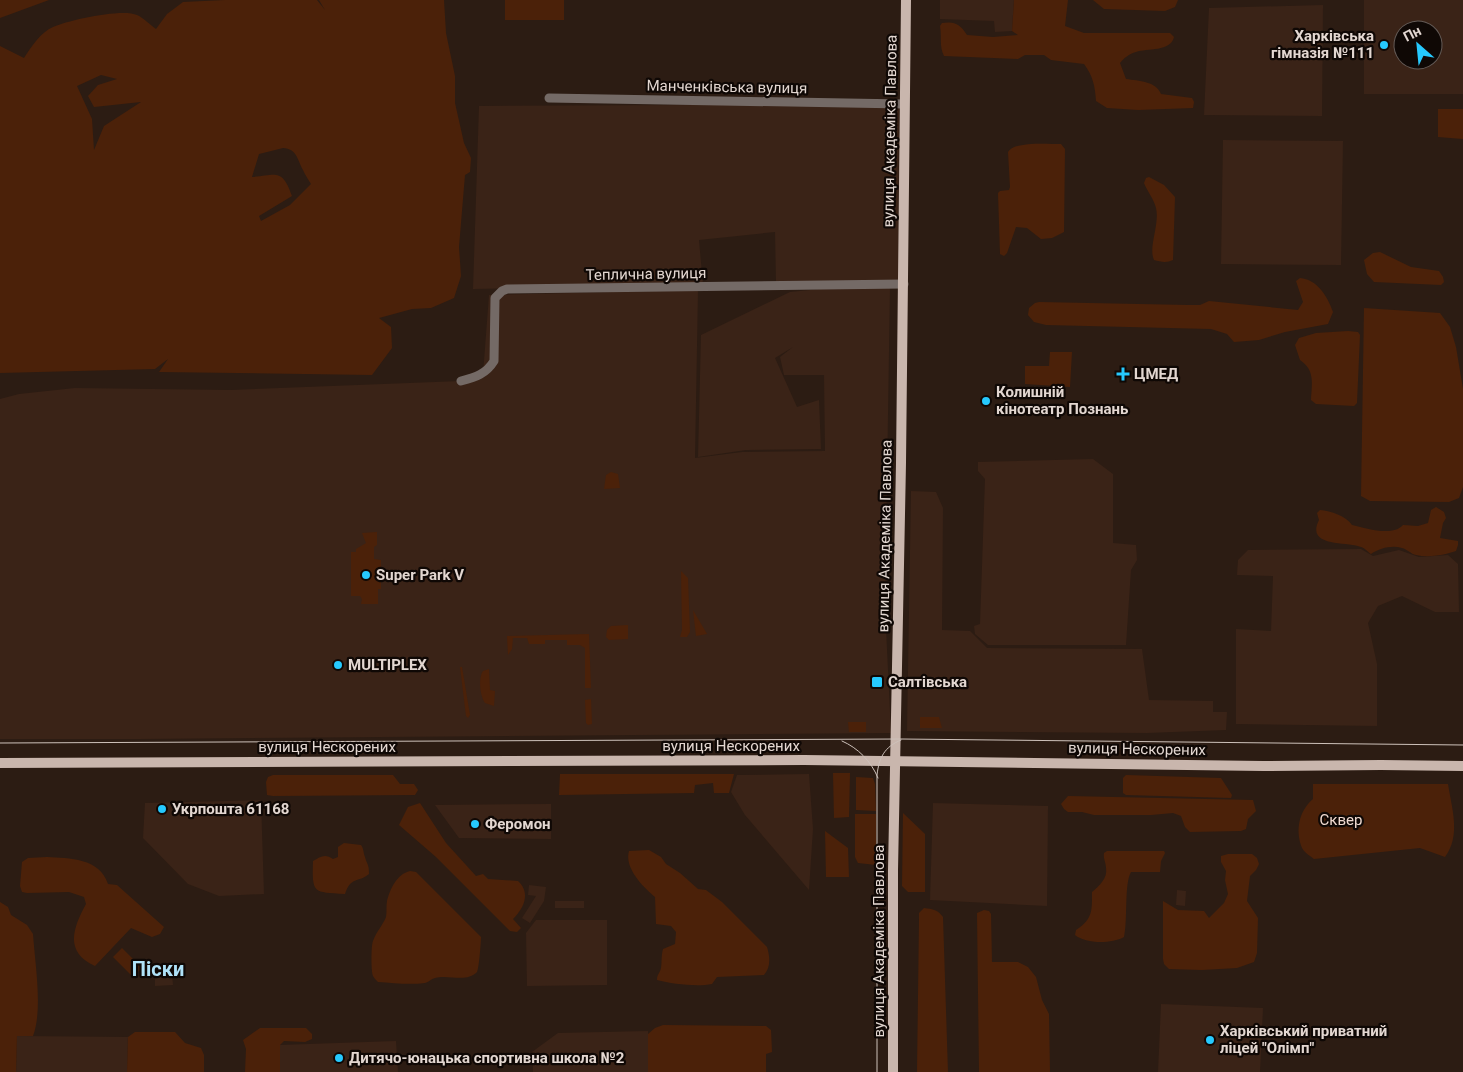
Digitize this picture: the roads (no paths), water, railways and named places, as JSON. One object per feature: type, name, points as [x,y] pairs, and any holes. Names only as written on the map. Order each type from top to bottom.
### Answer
[{"type":"main road","name":"вулиця Академіка Павлова","points":[[893,1072],[893,870],[904,284],[906,0]]},
{"type":"main road","name":"вулиця Нескорених","points":[[0,763],[896,761],[1262,766],[1463,766]]},
{"type":"street","name":"Манченківська вулиця","points":[[549,98],[904,104]]},
{"type":"street","name":"Теплична вулиця","points":[[461,381],[483,374],[490,368],[494,360],[495,298],[507,289],[904,284]]},
{"type":"tram line","points":[[0,743],[901,739],[1463,745]]},
{"type":"tram line","points":[[877,1072],[877,775],[883,754],[890,746],[901,740]]},
{"type":"tram line","points":[[842,741],[853,747],[863,756],[872,766],[878,778]]},
{"type":"place","name":"Харківська гімназія №111","points":[[1384,45]]},
{"type":"place","name":"ЦМЕД","points":[[1123,374]]},
{"type":"place","name":"Колишній кінотеатр Познань","points":[[986,401]]},
{"type":"place","name":"Super Park V","points":[[366,575]]},
{"type":"place","name":"MULTIPLEX","points":[[338,665]]},
{"type":"place","name":"Салтівська","points":[[877,682]]},
{"type":"place","name":"Укрпошта 61168","points":[[162,809]]},
{"type":"place","name":"Феромон","points":[[475,824]]},
{"type":"place","name":"Харківський приватний ліцей \"Олімп\"","points":[[1210,1040]]},
{"type":"place","name":"Дитячо-юнацька спортивна школа №2","points":[[339,1058]]},
{"type":"district","name":"Піски","points":[[158,969]]},
{"type":"park label","name":"Сквер","points":[[1341,820]]}]
